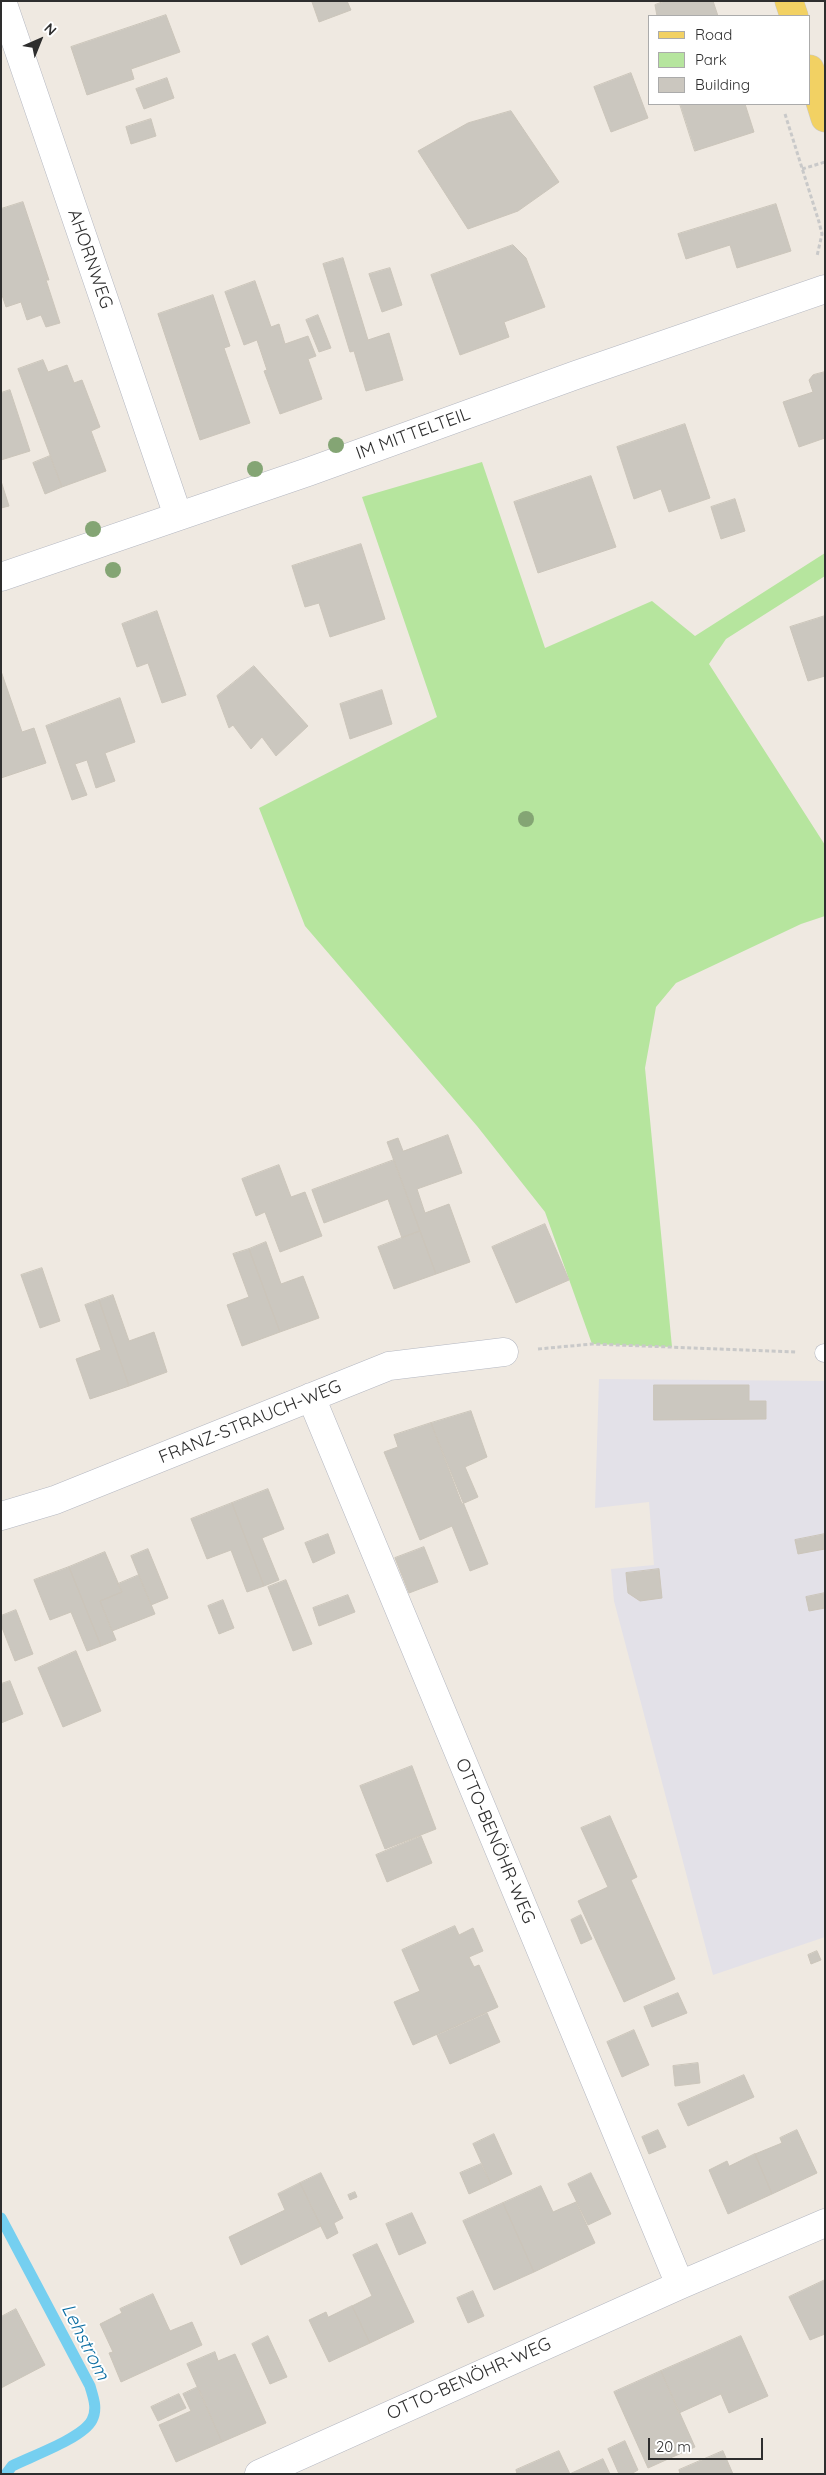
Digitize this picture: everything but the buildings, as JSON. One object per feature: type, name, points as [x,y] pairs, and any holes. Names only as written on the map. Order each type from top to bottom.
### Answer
[{"type":"main road","points":[[789,1],[794,15]]},
{"type":"main road","points":[[811,72],[825,118]]},
{"type":"street","name":"AHORNWEG","points":[[2,1],[178,516]]},
{"type":"street","name":"IM MITTELTEIL","points":[[1,577],[825,289]]},
{"type":"street","name":"FRANZ-STRAUCH-WEG","points":[[1,1516],[55,1500],[389,1366],[504,1352]]},
{"type":"street","name":"OTTO-BENÖHR-WEG","points":[[311,1397],[680,2285]]},
{"type":"street","name":"OTTO-BENÖHR-WEG","points":[[259,2474],[680,2285],[825,2223]]},
{"type":"path","points":[[784,111],[822,234],[816,255]]},
{"type":"path","points":[[802,169],[825,162]]},
{"type":"path","points":[[563,1347],[592,1344],[824,1353]]},
{"type":"shaded area","points":[[599,1379],[825,1381],[825,1937],[713,1975],[614,1601],[611,1569],[654,1565],[649,1502],[595,1508]]},
{"type":"green space","points":[[482,462],[545,648],[652,601],[695,636],[825,553],[825,576],[726,639],[709,664],[825,845],[825,916],[801,924],[676,983],[656,1007],[645,1068],[672,1347],[592,1344],[545,1212],[477,1126],[305,926],[259,808],[437,717],[362,497]]},
{"type":"waterway","name":"Lehstrom","points":[[1,2218],[90,2386],[95,2407],[94,2416],[87,2427],[68,2440],[12,2466],[6,2474]]}]
